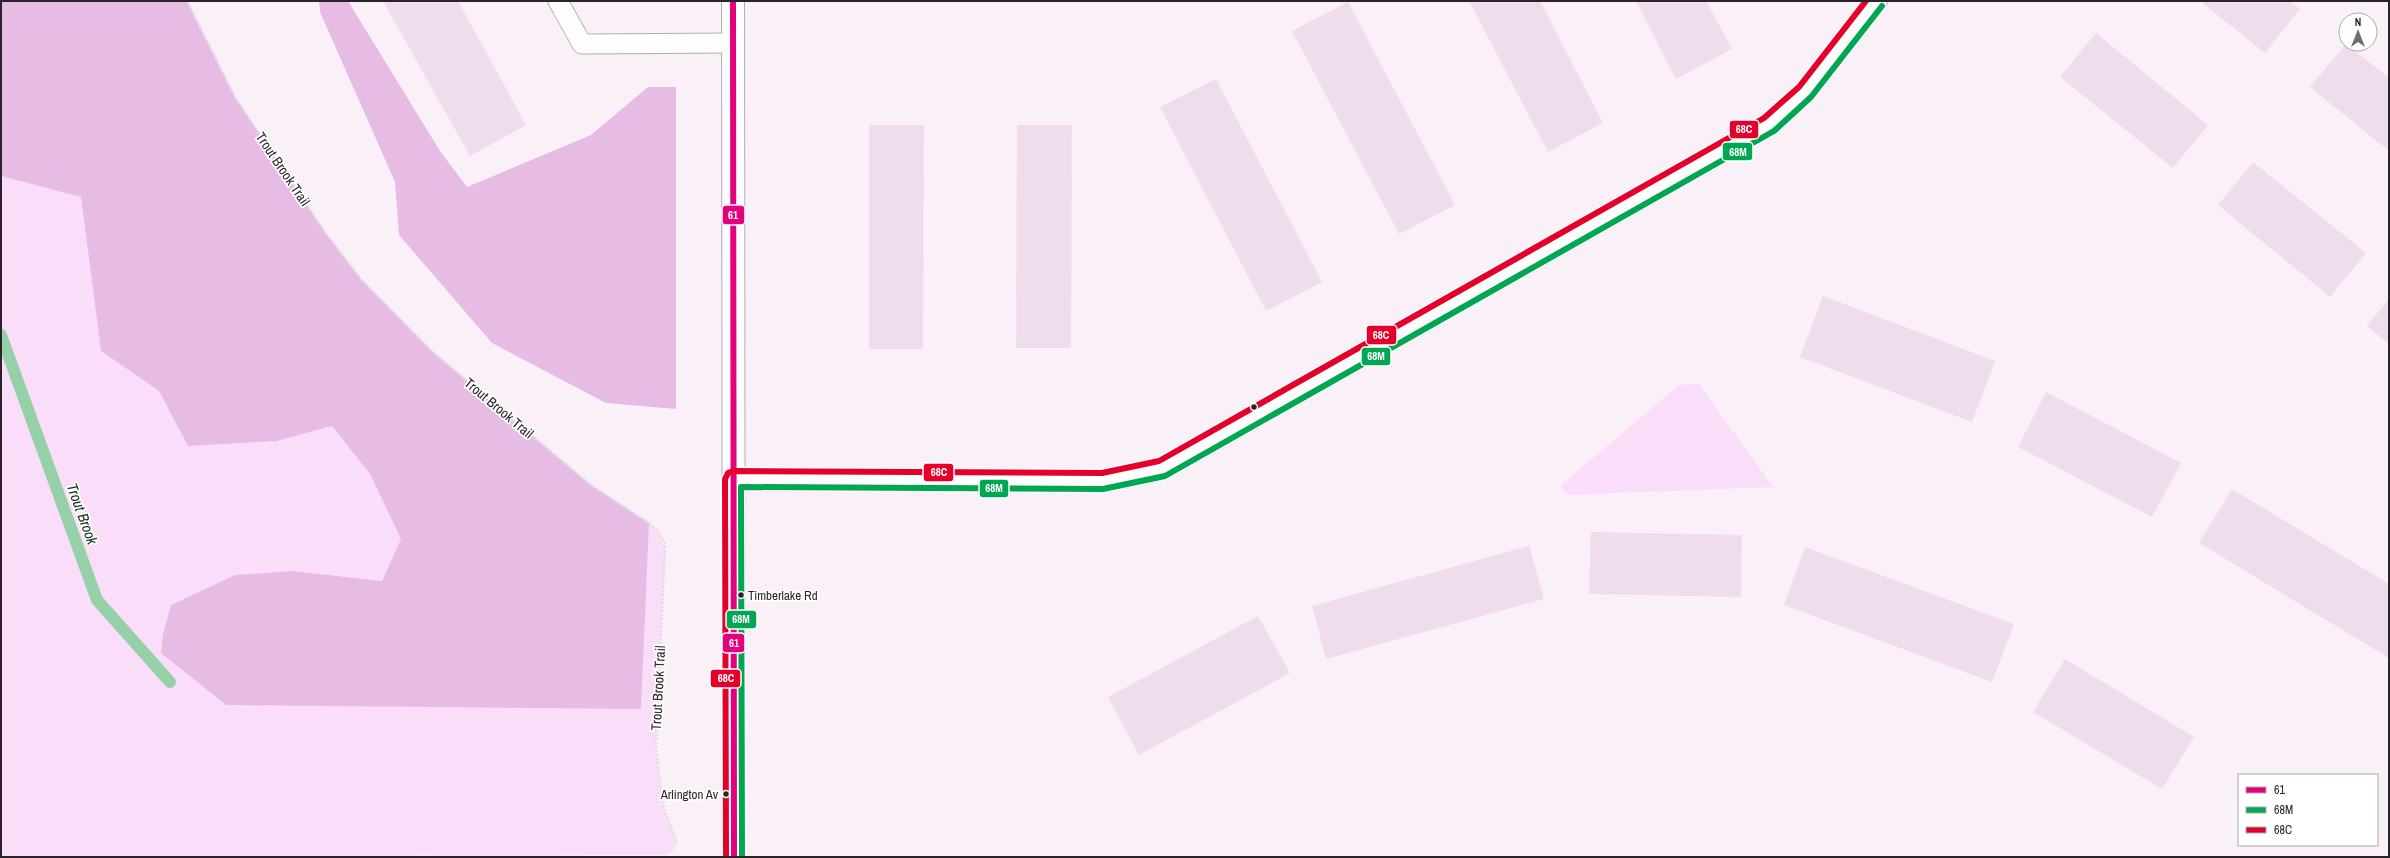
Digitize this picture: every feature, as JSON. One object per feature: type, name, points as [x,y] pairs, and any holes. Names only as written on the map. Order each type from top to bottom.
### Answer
[{"type":"street","points":[[733,1],[734,857]]},
{"type":"street","points":[[733,478],[1103,481],[1162,469],[1769,125],[1805,92],[1876,1]]},
{"type":"lane","points":[[558,1],[582,44],[733,43]]},
{"type":"path","name":"Trout Brook Trail","points":[[187,1],[235,97],[325,232],[361,279],[433,352],[591,485],[657,530],[665,542],[656,746],[661,792],[665,811],[677,843]]},
{"type":"shaded area","points":[[1,1],[187,1],[235,97],[325,232],[361,279],[433,352],[591,485],[649,523],[641,709],[226,705],[161,653],[163,635],[171,605],[235,575],[293,571],[382,581],[401,539],[370,474],[332,426],[277,441],[188,446],[159,391],[101,351],[81,197],[1,176]]},
{"type":"shaded area","points":[[319,1],[348,1],[440,151],[467,187],[591,135],[648,87],[676,87],[676,409],[606,403],[492,343],[399,235],[395,182],[320,12]]},
{"type":"shaded area","points":[[1,176],[81,197],[101,351],[159,391],[188,446],[277,441],[332,426],[370,474],[401,539],[382,581],[293,571],[235,575],[171,605],[641,709],[649,523],[653,526],[664,544],[666,553],[656,713],[656,746],[661,793],[665,811],[677,843],[673,851],[666,855],[1,857]]},
{"type":"shaded area","points":[[1699,384],[1773,487],[1568,495],[1560,486],[1679,385]]},
{"type":"building","points":[[383,1],[458,1],[526,125],[470,156]]},
{"type":"building","points":[[1469,1],[1540,1],[1603,123],[1548,152]]},
{"type":"building","points":[[1636,1],[1706,1],[1732,49],[1676,79]]},
{"type":"building","points":[[2200,1],[2290,1],[2300,9],[2265,53]]},
{"type":"building","points":[[1348,2],[1455,205],[1399,234],[1292,31]]},
{"type":"building","points":[[2096,33],[2208,125],[2173,168],[2060,77]]},
{"type":"building","points":[[2339,52],[2356,52],[2389,78],[2389,151],[2310,87]]},
{"type":"building","points":[[1216,79],[1322,282],[1266,311],[1160,107]]},
{"type":"building","points":[[869,125],[924,125],[923,349],[869,349]]},
{"type":"building","points":[[1017,125],[1072,125],[1071,348],[1016,348]]},
{"type":"building","points":[[2253,162],[2366,253],[2330,297],[2218,205]]},
{"type":"building","points":[[1823,296],[1995,361],[1972,422],[1800,357]]},
{"type":"building","points":[[2389,299],[2389,344],[2367,326]]},
{"type":"building","points":[[2046,392],[2181,463],[2152,517],[2018,447]]},
{"type":"building","points":[[2232,489],[2389,584],[2389,658],[2199,543]]},
{"type":"building","points":[[1591,532],[1742,535],[1741,597],[1589,594]]},
{"type":"building","points":[[1529,546],[1544,599],[1326,659],[1312,606]]},
{"type":"building","points":[[1805,547],[2014,624],[1992,682],[1784,605]]},
{"type":"building","points":[[1258,616],[1290,673],[1139,755],[1108,697]]},
{"type":"building","points":[[2065,659],[2194,737],[2162,789],[2033,712]]},
{"type":"waterway","name":"Trout Brook","points":[[1,335],[97,600],[170,682]]},
{"type":"transit line","name":"61","points":[[733,1],[734,857]]},
{"type":"transit line","name":"68C","points":[[726,857],[725,479],[728,473],[733,471],[1102,473],[1159,461],[1764,118],[1799,87],[1866,1]]},
{"type":"transit line","name":"68M","points":[[742,857],[741,487],[1103,489],[1165,476],[1774,131],[1811,97],[1882,6]]},
{"type":"place","name":"Timberlake Rd","points":[[741,595]]},
{"type":"place","name":"Arlington Av","points":[[726,794]]}]
